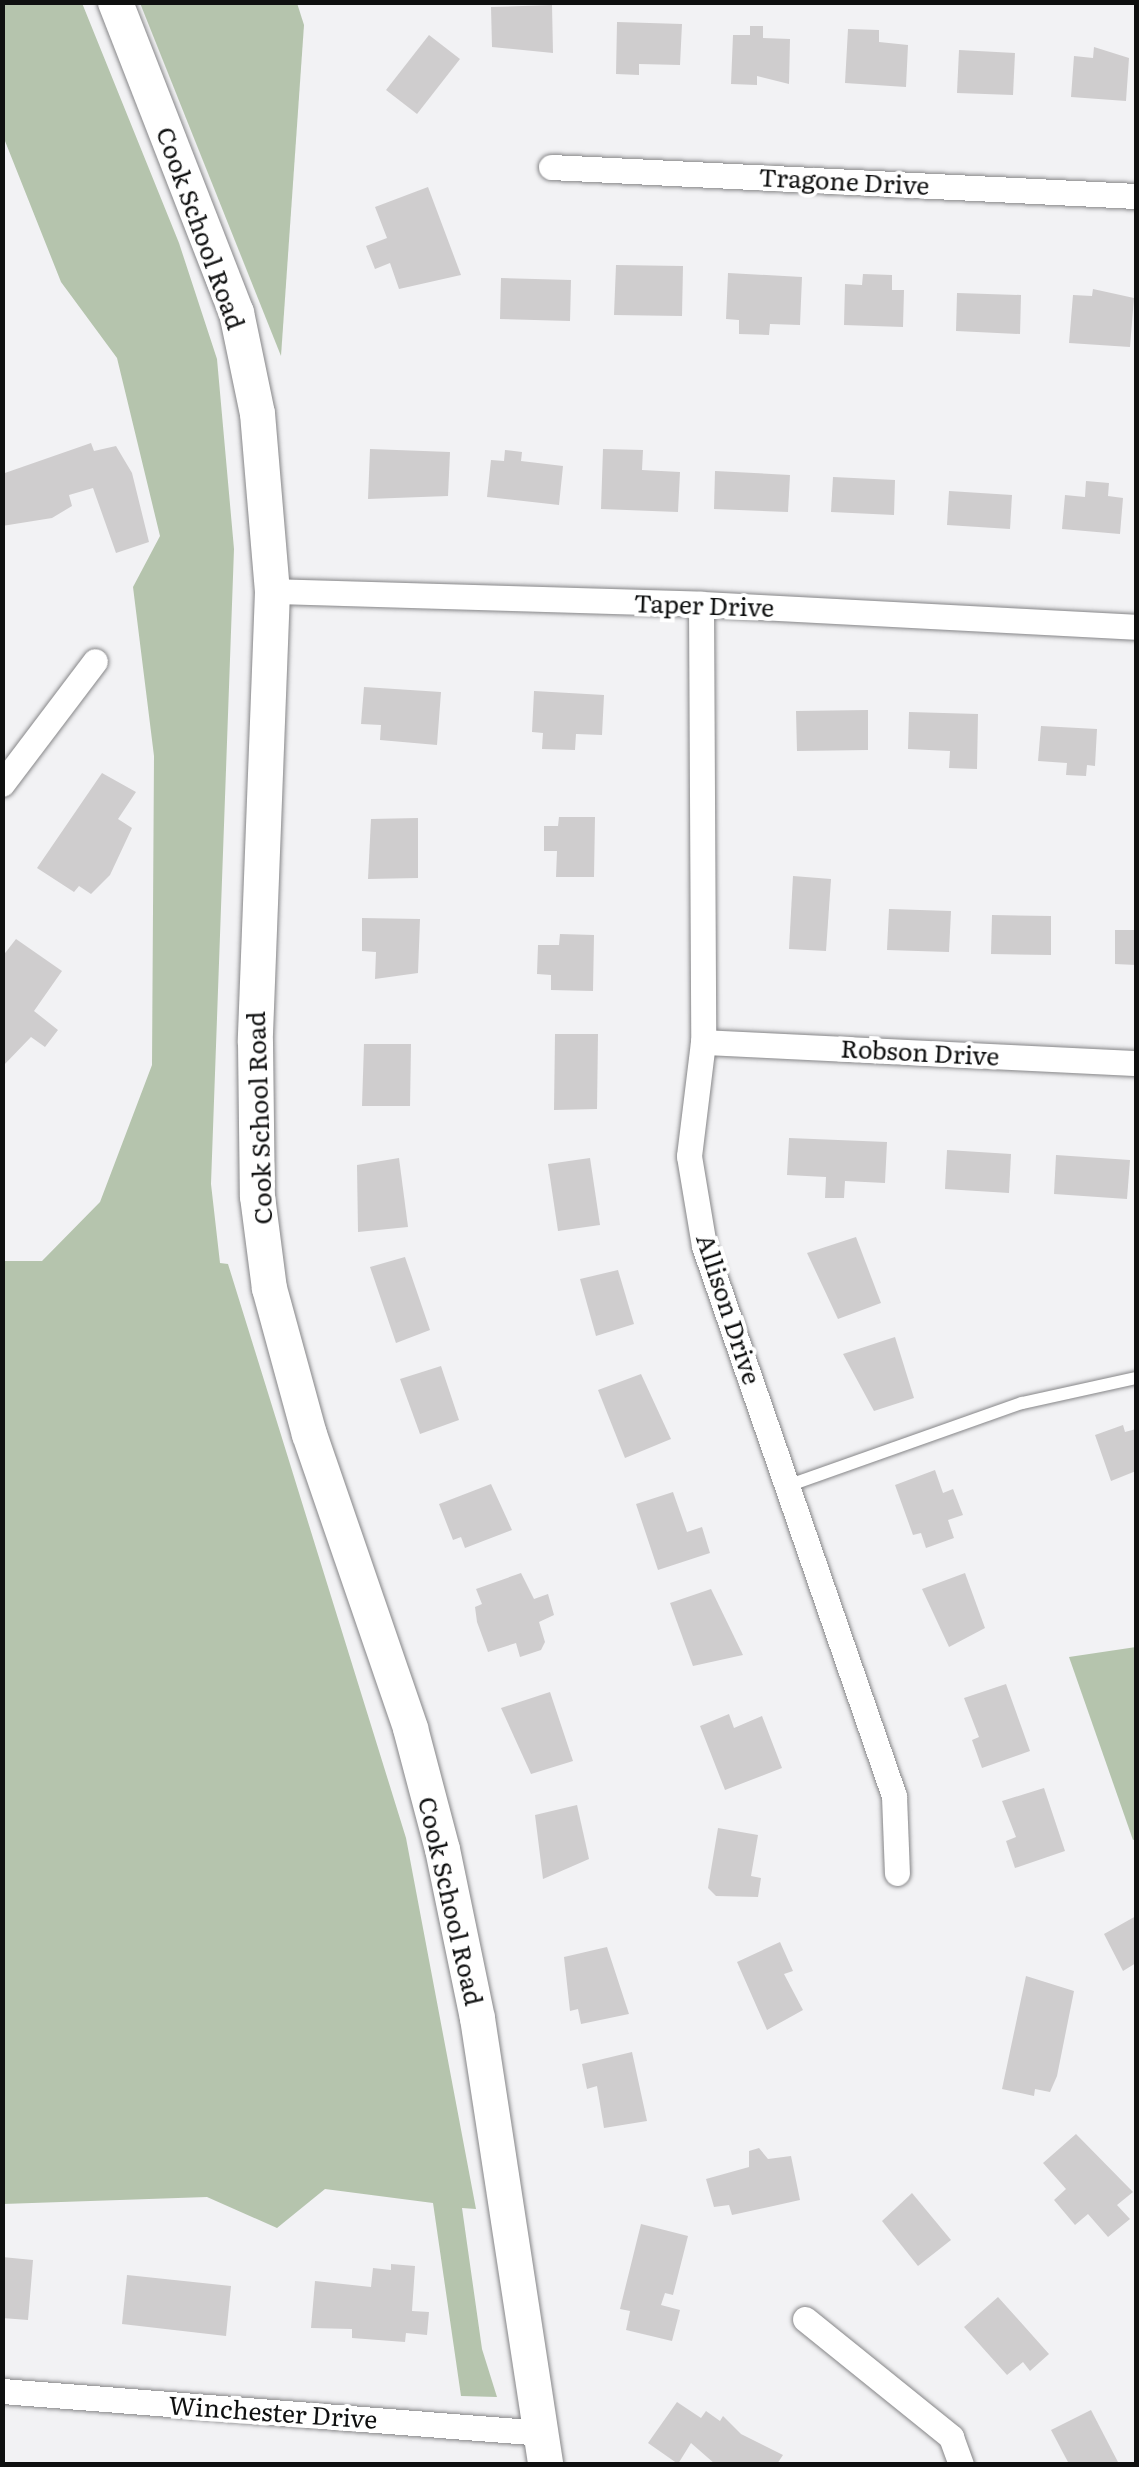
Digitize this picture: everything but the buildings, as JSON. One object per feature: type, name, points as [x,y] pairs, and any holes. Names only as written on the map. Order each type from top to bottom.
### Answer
[{"type":"street","name":"Cook School Road","points":[[115,2],[236,312],[257,413],[272,590],[254,1042],[257,1196],[269,1288],[308,1434],[410,1728],[442,1849],[477,2018],[544,2449]]},
{"type":"street","name":"Tragone Drive","points":[[551,167],[1136,196]]},
{"type":"street","name":"Taper Drive","points":[[272,590],[701,604],[1136,627]]},
{"type":"street","name":"Allison Drive","points":[[701,604],[703,1042],[689,1156],[704,1246],[790,1485],[894,1796],[898,1873]]},
{"type":"street","points":[[2,784],[95,662]]},
{"type":"street","name":"Robson Drive","points":[[703,1042],[1136,1063]]},
{"type":"street","points":[[806,2320],[951,2437],[961,2464]]},
{"type":"street","name":"Winchester Drive","points":[[2,2391],[544,2449]]},
{"type":"lane","points":[[790,1485],[1022,1403],[1136,1378]]},
{"type":"green space","points":[[3,2],[82,3],[179,243],[217,359],[234,549],[211,1184],[220,1263],[228,1264],[406,1838],[476,2209],[462,2208],[482,2349],[497,2397],[461,2396],[433,2203],[325,2189],[277,2228],[207,2197],[3,2204],[3,1261],[42,1261],[100,1202],[152,1065],[154,756],[133,587],[160,536],[117,358],[61,282],[3,136]]},
{"type":"green space","points":[[140,3],[297,3],[304,25],[281,356]]},
{"type":"green space","points":[[1136,1647],[1136,1839],[1133,1840],[1069,1657]]}]
